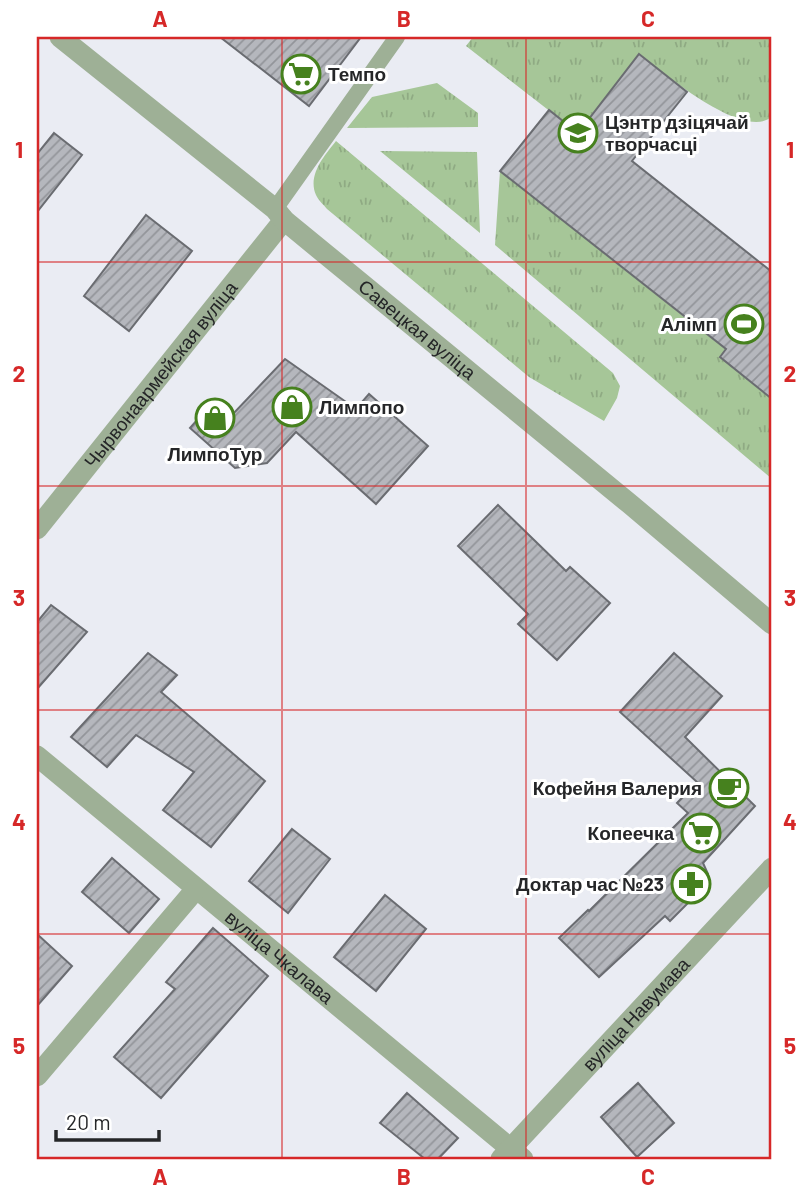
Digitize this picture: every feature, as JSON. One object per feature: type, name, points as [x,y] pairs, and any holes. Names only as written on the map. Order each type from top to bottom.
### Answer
[{"type":"street","name":"Савецкая вуліца","points":[[60,37],[280,214],[772,624]]},
{"type":"street","name":"Чырвонаармейская вуліца","points":[[37,529],[280,214]]},
{"type":"street","name":"вуліца Чкалава","points":[[37,756],[511,1156]]},
{"type":"street","name":"вуліца Навумава","points":[[511,1156],[772,868]]},
{"type":"street","points":[[37,1076],[196,888]]},
{"type":"lane","points":[[280,214],[397,37]]},
{"type":"green space","points":[[473,37],[772,37],[772,116],[760,122],[743,120],[724,113],[684,88],[639,54],[578,133],[466,46]]},
{"type":"green space","points":[[437,83],[478,113],[478,127],[347,128],[372,97]]},
{"type":"green space","points":[[336,141],[613,373],[620,386],[617,398],[604,421],[529,377],[327,209],[316,195],[314,180],[318,166]]},
{"type":"green space","points":[[380,151],[477,152],[480,233]]},
{"type":"green space","points":[[500,171],[687,319],[734,340],[720,357],[772,399],[772,479],[495,245]]},
{"type":"building","name":"Темпо","points":[[220,37],[361,37],[309,106]]},
{"type":"building","name":"Цэнтр дзіцячай творчасці","points":[[639,54],[687,92],[632,161],[772,272],[772,399],[720,357],[726,349],[500,171],[549,110],[578,133]]},
{"type":"building","points":[[54,133],[82,155],[37,212],[37,154]]},
{"type":"building","points":[[146,215],[192,251],[129,331],[84,296]]},
{"type":"building","points":[[285,359],[356,409],[369,394],[428,446],[376,504],[296,432],[267,463],[235,468],[190,428],[215,400],[233,414]]},
{"type":"building","points":[[498,505],[566,571],[570,567],[610,603],[557,660],[518,624],[528,614],[458,546]]},
{"type":"building","points":[[51,605],[87,632],[37,689],[37,622]]},
{"type":"building","points":[[148,653],[177,675],[161,692],[265,781],[211,847],[163,810],[194,772],[136,735],[107,767],[71,737]]},
{"type":"building","points":[[674,653],[722,696],[685,737],[755,806],[703,863],[708,874],[700,891],[670,921],[665,916],[599,977],[559,938],[688,813],[677,803],[697,782],[620,712]]},
{"type":"building","points":[[292,829],[330,859],[288,913],[249,881]]},
{"type":"building","points":[[112,858],[159,899],[129,933],[82,892]]},
{"type":"building","points":[[385,895],[426,929],[376,991],[334,957]]},
{"type":"building","points":[[213,928],[268,976],[161,1098],[114,1057],[175,989],[166,982]]},
{"type":"building","points":[[37,934],[72,966],[37,1006]]},
{"type":"building","points":[[638,1083],[674,1123],[637,1157],[601,1117]]},
{"type":"building","points":[[407,1093],[458,1138],[438,1159],[425,1159],[380,1123]]},
{"type":"place","name":"Темпо","points":[[301,74]]},
{"type":"place","name":"Цэнтр дзіцячай творчасці","points":[[578,133]]},
{"type":"place","name":"Алімп","points":[[744,324]]},
{"type":"place","name":"Лимпопо","points":[[292,407]]},
{"type":"place","name":"ЛимпоТур","points":[[215,418]]},
{"type":"place","name":"Кофейня Валерия","points":[[729,788]]},
{"type":"place","name":"Копеечка","points":[[701,833]]},
{"type":"place","name":"Доктар час №23","points":[[691,884]]}]
